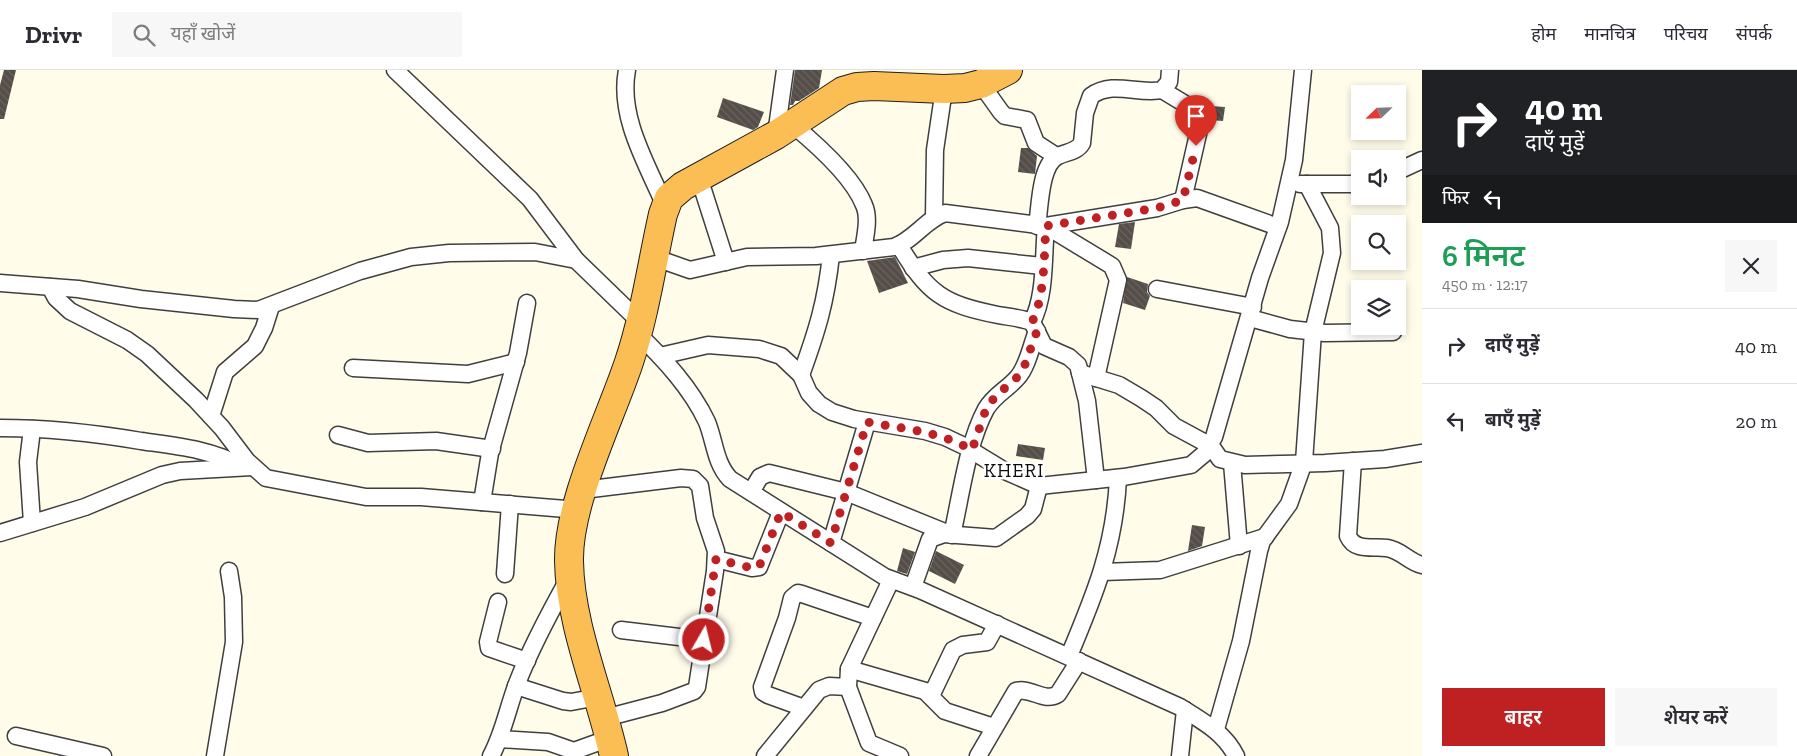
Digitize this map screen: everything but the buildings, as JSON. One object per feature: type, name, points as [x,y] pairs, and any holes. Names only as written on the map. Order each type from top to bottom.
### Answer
[{"type":"highway","points":[[607,727],[573,599],[570,576],[570,549],[580,500],[639,327],[665,206],[674,192],[683,186],[784,130],[828,99],[857,87],[944,89],[981,84],[1008,70]]},
{"type":"street","points":[[395,70],[530,199],[576,260],[639,327],[690,392],[706,421],[718,461],[726,475],[781,512],[892,580],[1074,658],[1185,710],[1216,729],[1239,755]]},
{"type":"street","points":[[627,70],[625,104],[640,147],[665,206]]},
{"type":"street","points":[[785,70],[784,130],[832,160],[864,205],[867,216],[864,251]]},
{"type":"street","points":[[952,535],[972,450],[986,409],[997,394],[1013,382],[1023,370],[1035,327],[1042,266],[1041,226],[1045,170],[1056,156],[1080,147],[1087,102],[1095,93],[1119,87],[1152,92],[1162,90],[1169,82],[1170,70]]},
{"type":"street","points":[[660,356],[708,345],[759,349],[782,356],[801,374],[809,394],[819,404],[832,412],[867,422],[925,431],[945,437],[972,450],[1005,471],[1039,486],[1118,478],[1191,465],[1199,460],[1211,446],[1278,227],[1294,160],[1302,70]]},
{"type":"street","points":[[981,84],[1001,112],[1006,116],[1027,120],[1036,143],[1056,156]]},
{"type":"street","points":[[934,217],[935,150],[944,89]]},
{"type":"street","points":[[1162,90],[1194,110],[1201,121],[1183,200]]},
{"type":"street","points":[[1406,167],[1422,160]]},
{"type":"street","points":[[1289,183],[1351,184]]},
{"type":"street","points":[[1216,729],[1241,641],[1258,551],[1265,537],[1289,504],[1304,462],[1312,332],[1328,273],[1333,240],[1330,228],[1307,184]]},
{"type":"street","points":[[703,190],[726,262]]},
{"type":"street","points":[[653,257],[690,270],[747,257],[831,255],[899,245],[934,217],[945,213],[1041,226],[1157,208],[1183,200],[1198,198],[1208,200],[1278,227]]},
{"type":"street","points":[[1041,226],[1112,266],[1118,280],[1088,375],[1087,401],[1096,480]]},
{"type":"street","points":[[899,245],[913,268],[932,292],[967,308],[1035,327],[1044,346],[1074,361],[1088,375],[1119,385],[1141,398],[1156,408],[1178,429],[1211,446],[1220,459],[1245,465],[1353,461],[1422,453]]},
{"type":"street","points":[[0,283],[50,287],[234,309],[258,310],[360,271],[411,256],[449,253],[535,252],[576,260]]},
{"type":"street","points":[[801,374],[818,329],[827,295],[831,255]]},
{"type":"street","points":[[913,268],[944,260],[968,258],[1042,266]]},
{"type":"street","points":[[50,287],[56,298],[70,311],[126,340],[147,354],[211,416],[248,467]]},
{"type":"street","points":[[1157,289],[1251,312],[1290,329],[1312,332],[1351,332]]},
{"type":"street","points":[[482,502],[492,449],[516,362],[528,303]]},
{"type":"street","points":[[211,416],[225,372],[255,346],[264,328],[271,306]]},
{"type":"street","points":[[353,368],[468,374],[516,362]]},
{"type":"street","points":[[831,543],[867,422]]},
{"type":"street","points":[[0,428],[32,428],[103,434],[180,446],[210,453],[248,467],[266,478],[350,495],[510,504],[580,500],[681,478],[693,479],[697,482],[700,486],[705,518],[716,551],[716,559],[698,684],[694,691],[607,727],[574,751],[548,742],[500,739]]},
{"type":"street","points":[[32,428],[28,462],[32,523]]},
{"type":"street","points":[[338,435],[368,443],[436,441],[492,449]]},
{"type":"street","points":[[1353,461],[1348,536],[1350,542],[1358,546],[1389,548],[1399,552],[1413,563],[1422,565]]},
{"type":"street","points":[[1232,462],[1239,546]]},
{"type":"street","points":[[0,533],[85,507],[162,475],[180,471],[248,467]]},
{"type":"street","points":[[751,492],[760,477],[769,473],[846,492],[952,535]]},
{"type":"street","points":[[697,482],[726,475]]},
{"type":"street","points":[[978,756],[1016,691],[1022,689],[1044,697],[1058,694],[1074,658],[1102,572],[1116,512],[1118,478]]},
{"type":"street","points":[[912,587],[930,539],[936,535],[952,535],[989,539],[1004,534],[1033,509],[1039,486]]},
{"type":"street","points":[[505,574],[510,504]]},
{"type":"street","points":[[716,559],[752,568],[759,567],[781,512]]},
{"type":"street","points":[[1102,572],[1160,570],[1265,537]]},
{"type":"street","points":[[215,756],[234,642],[233,597],[229,570]]},
{"type":"street","points":[[491,756],[500,739],[516,686],[541,626],[570,576]]},
{"type":"street","points":[[892,580],[849,669],[848,687],[869,743],[900,756]]},
{"type":"street","points":[[804,708],[763,692],[762,687],[787,618],[792,598],[798,593],[873,618]]},
{"type":"street","points":[[498,602],[488,642],[489,648],[527,660]]},
{"type":"street","points":[[931,696],[953,650],[963,645],[987,642],[997,624]]},
{"type":"street","points":[[621,630],[704,640]]},
{"type":"street","points":[[849,669],[911,687],[931,696],[945,712],[994,727]]},
{"type":"street","points":[[516,686],[571,702],[607,727]]},
{"type":"street","points":[[765,756],[804,708],[824,687],[848,687]]},
{"type":"street","points":[[1180,756],[1185,710]]},
{"type":"street","points":[[16,736],[103,756]]},
{"type":"district","name":"KHERI","points":[[1014,470]]},
{"type":"route","points":[[704,640],[716,571],[716,559],[752,568],[759,567],[781,512],[831,543],[835,523],[867,422],[895,428],[925,431],[945,437],[972,450],[986,409],[997,394],[1013,382],[1023,370],[1037,331],[1032,322],[1036,314],[1040,294],[1046,226],[1157,208],[1183,200],[1196,146]]}]
